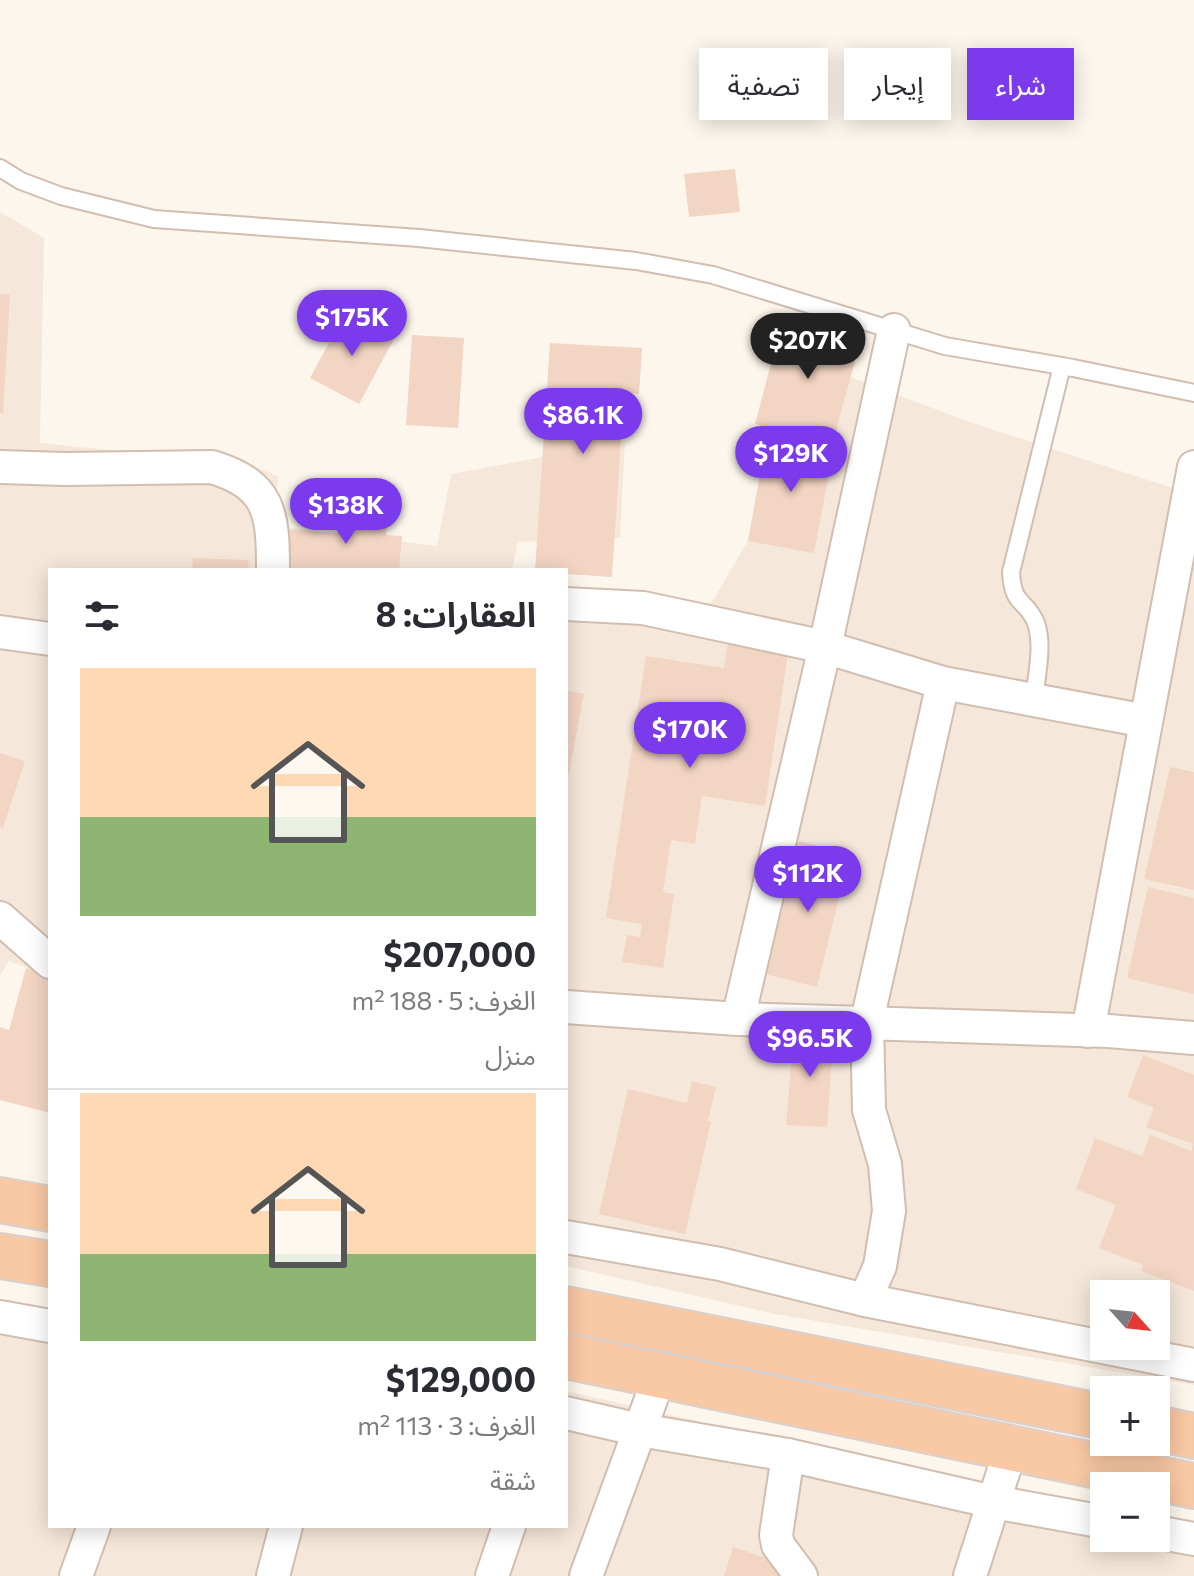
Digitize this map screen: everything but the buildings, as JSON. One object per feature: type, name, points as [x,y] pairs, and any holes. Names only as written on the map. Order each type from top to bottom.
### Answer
[{"type":"highway","points":[[0,1200],[48,1209]]},
{"type":"highway","points":[[0,1256],[48,1264]]},
{"type":"highway","points":[[568,1309],[1090,1414]]},
{"type":"highway","points":[[568,1356],[1194,1486]]},
{"type":"highway","points":[[1170,1431],[1194,1436]]},
{"type":"street","points":[[738,1019],[825,647],[894,330]]},
{"type":"street","points":[[0,467],[212,467],[233,473],[251,484],[267,503],[273,537],[273,568]]},
{"type":"street","points":[[1088,1031],[1194,467]]},
{"type":"street","points":[[568,604],[643,608],[825,647],[943,683],[1146,721]]},
{"type":"street","points":[[0,632],[48,639]]},
{"type":"street","points":[[865,1300],[880,1266],[889,1211],[885,1164],[869,1110],[867,1021],[943,683]]},
{"type":"street","points":[[0,918],[48,960]]},
{"type":"street","points":[[568,1007],[738,1019],[867,1021],[1194,1038]]},
{"type":"street","points":[[568,1237],[720,1264],[865,1300],[1194,1365]]},
{"type":"street","points":[[0,1317],[48,1326]]},
{"type":"street","points":[[586,1576],[660,1375]]},
{"type":"street","points":[[568,1413],[640,1430],[788,1455],[994,1502],[1090,1519]]},
{"type":"street","points":[[970,1576],[1011,1448]]},
{"type":"street","points":[[788,1455],[776,1535],[778,1545],[801,1576]]},
{"type":"street","points":[[76,1576],[93,1528]]},
{"type":"street","points":[[273,1576],[285,1528]]},
{"type":"street","points":[[492,1576],[508,1528]]},
{"type":"street","points":[[1170,1535],[1194,1539]]},
{"type":"lane","points":[[0,168],[21,181],[61,196],[154,219],[419,238],[651,263],[713,275],[945,346],[1194,393]]},
{"type":"lane","points":[[1034,701],[1039,647],[1037,627],[1032,616],[1016,599],[1011,572],[1062,366]]},
{"type":"shaded area","points":[[0,212],[44,238],[40,443],[188,458],[236,458],[279,477],[267,525],[437,546],[451,474],[625,442],[620,538],[518,542],[512,568],[48,568],[48,975],[9,961],[0,976]]},
{"type":"shaded area","points":[[845,375],[967,421],[1194,495],[1194,1385],[1170,1381],[1170,1376],[1141,1376],[775,1314],[568,1266],[568,608],[620,619],[712,602]]},
{"type":"shaded area","points":[[0,1315],[48,1326],[48,1528],[568,1528],[568,1391],[965,1482],[1090,1522],[1090,1552],[1170,1552],[1170,1547],[1194,1555],[1194,1576],[0,1576]]}]
